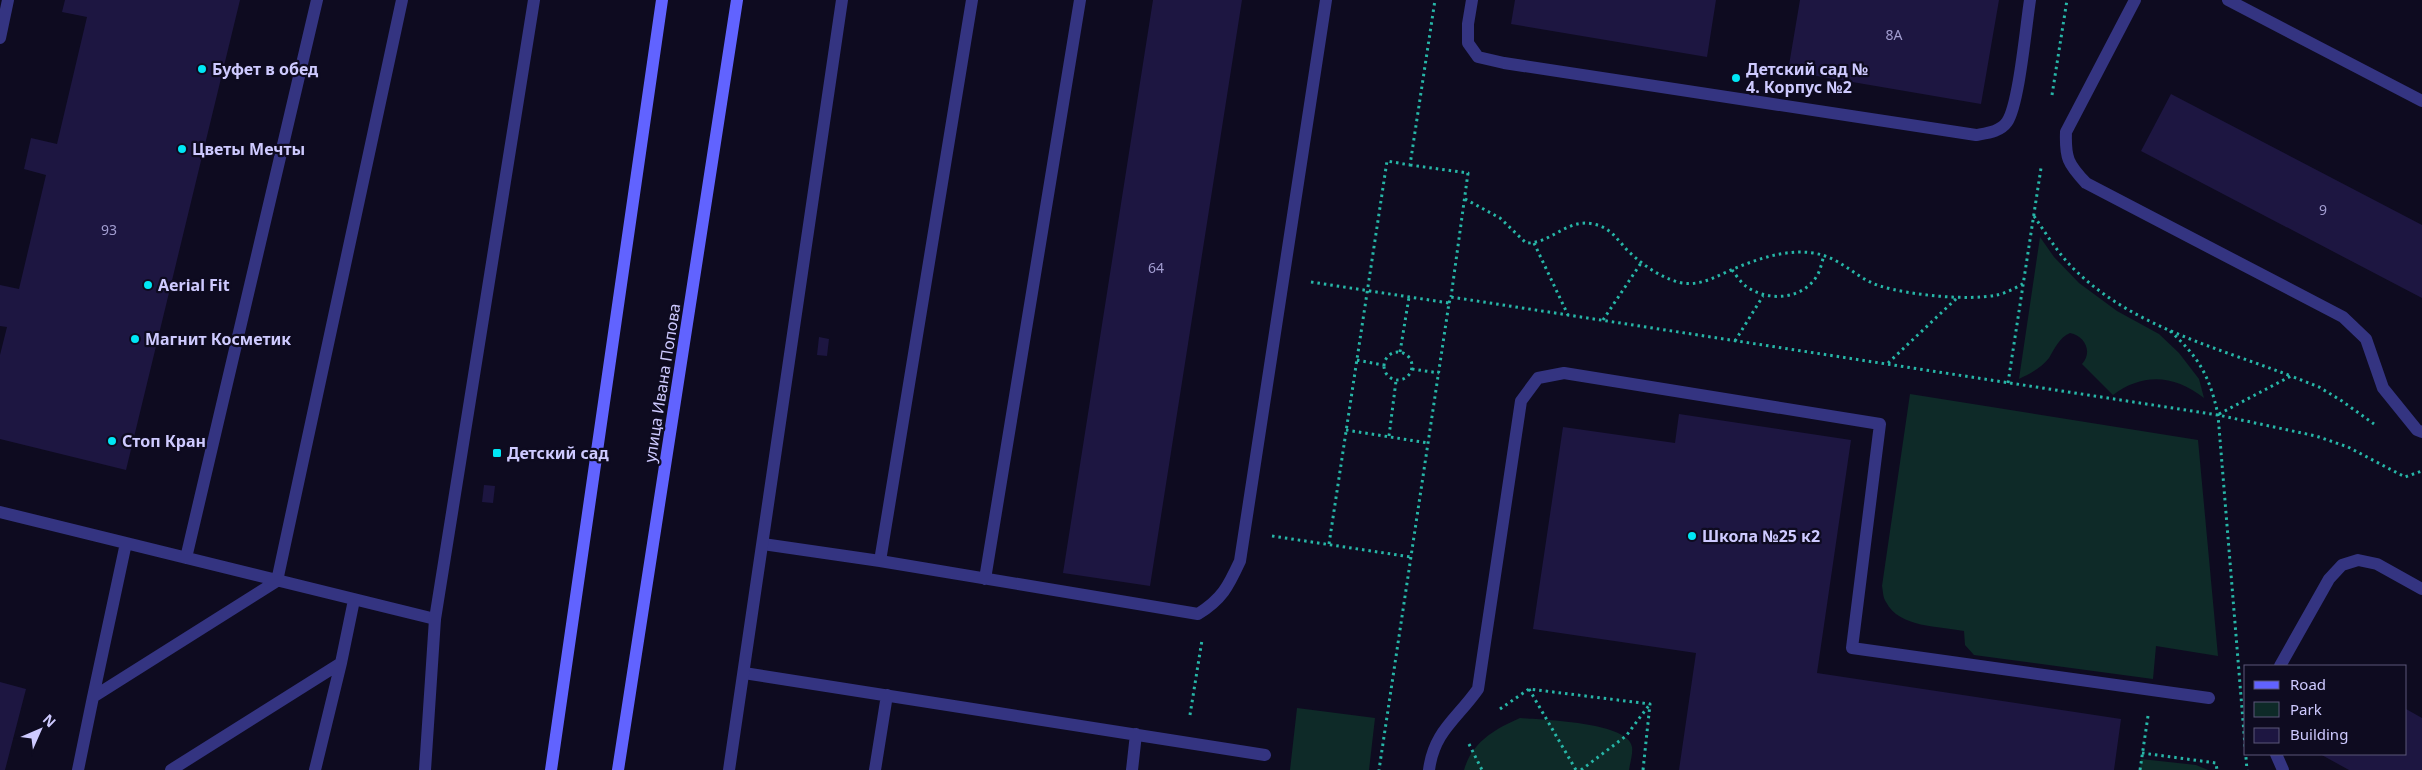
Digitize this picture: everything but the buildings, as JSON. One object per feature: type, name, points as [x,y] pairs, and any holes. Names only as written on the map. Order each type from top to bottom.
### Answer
[{"type":"main road","points":[[551,770],[662,0]]},
{"type":"main road","name":"улица Ивана Попова","points":[[618,770],[737,0]]},
{"type":"street","points":[[0,38],[8,0]]},
{"type":"street","points":[[186,558],[317,0]]},
{"type":"street","points":[[93,697],[277,581],[402,0]]},
{"type":"street","points":[[425,770],[435,619],[534,0]]},
{"type":"street","points":[[729,770],[842,0]]},
{"type":"street","points":[[880,561],[972,0]]},
{"type":"street","points":[[985,579],[1080,0]]},
{"type":"street","points":[[763,544],[880,561],[1198,614],[1228,589],[1240,561],[1326,0]]},
{"type":"street","points":[[1472,0],[1468,24],[1468,43],[1478,57],[1504,63],[1976,135],[1993,132],[2007,122],[2014,105],[2030,0]]},
{"type":"street","points":[[2134,0],[2066,132],[2066,153],[2071,168],[2086,184],[2343,317],[2366,339],[2383,388],[2420,431]]},
{"type":"street","points":[[2228,0],[2422,101]]},
{"type":"street","points":[[1429,770],[1431,754],[1443,730],[1464,708],[1478,689],[1521,401],[1538,378],[1564,373],[1880,424],[1852,648],[2208,698]]},
{"type":"street","points":[[0,512],[435,619]]},
{"type":"street","points":[[78,770],[126,543]]},
{"type":"street","points":[[2281,665],[2329,579],[2342,565],[2358,560],[2377,564],[2422,589]]},
{"type":"street","points":[[315,770],[354,600]]},
{"type":"street","points":[[172,770],[341,663]]},
{"type":"street","points":[[744,673],[1265,755]]},
{"type":"street","points":[[875,770],[887,695]]},
{"type":"street","points":[[1132,770],[1136,734]]},
{"type":"street","points":[[2276,755],[2283,770]]},
{"type":"path","points":[[1410,165],[1435,0]]},
{"type":"path","points":[[2052,98],[2067,0]]},
{"type":"path","points":[[1329,544],[1387,161],[1468,173],[1379,770]]},
{"type":"path","points":[[2008,383],[2042,167]]},
{"type":"path","points":[[1465,199],[1500,218],[1526,244],[1534,243],[1572,224],[1593,223],[1610,230],[1641,262],[1662,277],[1685,283],[1705,282],[1732,270],[1782,253],[1801,252],[1838,260],[1880,286],[1932,295],[1959,297],[1996,295],[2024,283]]},
{"type":"path","points":[[2034,216],[2055,248],[2075,271],[2111,300],[2170,331],[2319,387],[2342,400],[2374,424],[2420,431]]},
{"type":"path","points":[[1534,243],[1568,315]]},
{"type":"path","points":[[1732,270],[1745,286],[1763,296],[1783,297],[1802,290],[1817,275],[1824,256]]},
{"type":"path","points":[[1602,321],[1641,262]]},
{"type":"path","points":[[1283,278],[1450,303]]},
{"type":"path","points":[[1735,340],[1763,296]]},
{"type":"path","points":[[1451,297],[2218,415],[2316,436],[2348,448],[2405,477],[2422,471]]},
{"type":"path","points":[[1888,364],[1959,297]]},
{"type":"path","points":[[1400,352],[1409,298]]},
{"type":"path","points":[[2170,331],[2190,349],[2205,370],[2214,394],[2218,415],[2244,733]]},
{"type":"path","points":[[1400,352],[1410,358],[1412,369],[1406,378],[1396,381],[1386,375],[1383,365],[1389,354],[1400,352]]},
{"type":"path","points":[[1357,360],[1383,365]]},
{"type":"path","points":[[1412,369],[1439,373]]},
{"type":"path","points":[[2218,415],[2291,376]]},
{"type":"path","points":[[1389,436],[1396,381]]},
{"type":"path","points":[[1346,430],[1428,443]]},
{"type":"path","points":[[1244,531],[1411,557]]},
{"type":"path","points":[[1186,743],[1207,608]]},
{"type":"path","points":[[1496,711],[1529,689],[1650,704]]},
{"type":"path","points":[[1529,689],[1576,770]]},
{"type":"path","points":[[2140,770],[2151,690]]},
{"type":"path","points":[[1582,770],[1626,736],[1650,704]]},
{"type":"path","points":[[1643,770],[1650,704]]},
{"type":"path","points":[[1467,741],[1482,770]]},
{"type":"path","points":[[2142,753],[2216,764],[2217,770]]},
{"type":"path","points":[[2246,755],[2247,770]]},
{"type":"green space","points":[[2040,237],[2054,257],[2079,283],[2117,311],[2159,334],[2179,353],[2199,379],[2204,398],[2182,385],[2159,379],[2136,383],[2113,395],[2082,364],[2087,355],[2086,345],[2080,337],[2070,333],[2060,340],[2049,358],[2042,365],[2019,379]]},
{"type":"green space","points":[[1910,394],[2198,440],[2218,656],[2156,646],[2153,679],[1974,655],[1965,645],[1964,631],[1910,621],[1892,611],[1885,600],[1882,586]]},
{"type":"green space","points":[[1297,708],[1375,718],[1369,770],[1290,770]]},
{"type":"green space","points":[[1520,718],[1564,721],[1601,727],[1616,732],[1627,739],[1632,747],[1629,770],[1464,770],[1468,760],[1479,744],[1493,732]]},
{"type":"green space","points":[[2141,759],[2196,765],[2208,770],[2140,770]]},
{"type":"place","name":"Буфет в обед","points":[[202,69]]},
{"type":"place","name":"Детский сад № 4. Корпус №2","points":[[1736,78]]},
{"type":"place","name":"Цветы Мечты","points":[[182,149]]},
{"type":"place","name":"Aerial Fit","points":[[148,285]]},
{"type":"place","name":"Магнит Косметик","points":[[135,339]]},
{"type":"place","name":"Стоп Кран","points":[[112,441]]},
{"type":"place","name":"Детский сад","points":[[497,453]]},
{"type":"place","name":"Школа №25 к2","points":[[1692,536]]}]
